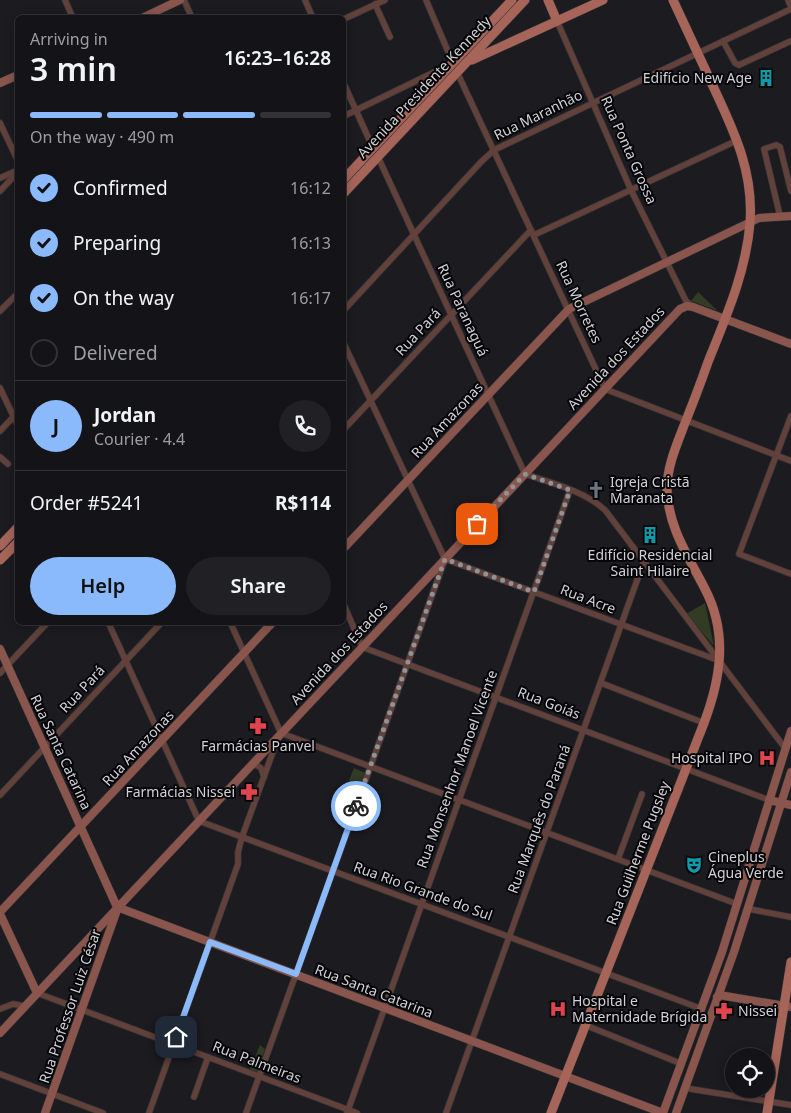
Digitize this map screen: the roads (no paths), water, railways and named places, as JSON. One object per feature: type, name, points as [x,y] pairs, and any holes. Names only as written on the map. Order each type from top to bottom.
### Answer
[{"type":"main road","name":"Avenida Presidente Kennedy","points":[[480,47],[512,0]]},
{"type":"main road","name":"Avenida Presidente Kennedy","points":[[346,191],[525,0]]},
{"type":"main road","name":"Rua Ponta Grossa","points":[[548,0],[557,21]]},
{"type":"main road","name":"Avenida Presidente Kennedy","points":[[346,177],[453,63],[480,47],[557,21],[603,0]]},
{"type":"main road","name":"Rua Guilherme Pugsley","points":[[551,1113],[704,723],[715,692],[720,661],[718,632],[713,610],[705,590],[678,538],[669,508],[667,487],[670,464],[742,270],[750,224],[750,206],[746,171],[738,140],[673,0]]},
{"type":"main road","points":[[0,546],[15,530]]},
{"type":"main road","points":[[0,560],[15,545]]},
{"type":"main road","points":[[767,1113],[787,1007],[791,962]]},
{"type":"street","points":[[65,0],[72,15]]},
{"type":"street","points":[[148,15],[180,0]]},
{"type":"street","points":[[184,0],[191,15]]},
{"type":"street","points":[[305,0],[312,15]]},
{"type":"street","points":[[346,18],[385,0]]},
{"type":"street","points":[[346,115],[453,63],[426,0]]},
{"type":"street","points":[[788,0],[791,8]]},
{"type":"street","points":[[375,4],[390,37]]},
{"type":"street","name":"Rua Maranhão","points":[[346,308],[484,158],[494,150],[791,8]]},
{"type":"street","name":"Rua Ponta Grossa","points":[[557,21],[631,190],[667,263],[688,303],[692,307]]},
{"type":"street","points":[[723,41],[735,63],[739,65],[791,41]]},
{"type":"street","name":"Rua Morretes","points":[[457,72],[605,389]]},
{"type":"street","points":[[0,83],[15,76]]},
{"type":"street","points":[[421,79],[431,87]]},
{"type":"street","points":[[346,88],[374,148]]},
{"type":"street","points":[[0,123],[15,155]]},
{"type":"street","name":"Rua Pará","points":[[346,427],[451,315],[533,232],[631,190],[738,140]]},
{"type":"street","points":[[780,216],[764,149],[776,145],[780,147],[791,191]]},
{"type":"street","name":"Rua Paranaguá","points":[[378,157],[525,474]]},
{"type":"street","points":[[0,178],[15,172]]},
{"type":"street","points":[[0,190],[15,174]]},
{"type":"street","points":[[569,309],[750,224],[759,218],[791,216]]},
{"type":"street","points":[[0,311],[15,296]]},
{"type":"street","name":"Avenida dos Estados","points":[[0,1033],[680,309],[687,306],[692,307]]},
{"type":"street","points":[[692,307],[791,344]]},
{"type":"street","name":"Rua Amazonas","points":[[346,546],[569,309]]},
{"type":"street","points":[[246,1113],[445,559],[346,348]]},
{"type":"street","points":[[0,388],[15,415],[0,431]]},
{"type":"street","points":[[605,389],[791,462]]},
{"type":"street","points":[[791,416],[739,554],[791,574]]},
{"type":"street","points":[[0,457],[8,464]]},
{"type":"street","points":[[525,474],[570,490],[594,501],[605,510],[785,748]]},
{"type":"street","name":"Rua Monsenhor Manoel Vicente","points":[[348,1111],[570,490]]},
{"type":"street","name":"Rua Acre","points":[[445,559],[720,661]]},
{"type":"street","name":"Rua Marquês do Paraná","points":[[446,1113],[644,562]]},
{"type":"street","points":[[346,610],[362,647]]},
{"type":"street","points":[[0,673],[45,625]]},
{"type":"street","points":[[109,625],[199,820]]},
{"type":"street","name":"Rua Pará","points":[[0,795],[159,625]]},
{"type":"street","points":[[149,1113],[238,864],[239,845],[280,734],[231,625]]},
{"type":"street","name":"Rua Amazonas","points":[[0,913],[271,625]]},
{"type":"street","name":"Rua Goiás","points":[[362,647],[769,800]]},
{"type":"street","name":"Rua Santa Catarina","points":[[0,649],[118,907],[663,1113]]},
{"type":"street","points":[[601,683],[704,723]]},
{"type":"street","points":[[663,1113],[702,1009],[791,731]]},
{"type":"street","points":[[280,734],[737,904]]},
{"type":"street","points":[[253,763],[261,768],[264,777]]},
{"type":"street","points":[[676,1113],[749,909],[791,772]]},
{"type":"street","points":[[618,859],[642,794]]},
{"type":"street","points":[[769,800],[791,804]]},
{"type":"street","name":"Rua Rio Grande do Sul","points":[[199,820],[702,1009]]},
{"type":"street","name":"Rua Professor Luiz César","points":[[45,1113],[118,907]]},
{"type":"street","points":[[749,909],[791,917]]},
{"type":"street","points":[[0,913],[37,993]]},
{"type":"street","name":"Rua Palmeiras","points":[[37,993],[357,1113]]},
{"type":"street","points":[[702,1009],[719,995],[787,1007]]},
{"type":"street","points":[[0,1009],[13,1004],[24,1006]]},
{"type":"street","points":[[585,1025],[682,1064]]},
{"type":"street","points":[[194,1097],[208,1057]]},
{"type":"street","points":[[0,1074],[104,1113]]},
{"type":"street","points":[[685,1088],[791,1105]]},
{"type":"place","name":"Edifício New Age","points":[[766,78]]},
{"type":"place","name":"Igreja Cristã Maranata","points":[[596,490]]},
{"type":"place","name":"Edifício Residencial Saint Hilaire","points":[[650,535]]},
{"type":"place","name":"Farmácias Panvel","points":[[258,726]]},
{"type":"place","name":"Hospital IPO","points":[[767,758]]},
{"type":"place","name":"Farmácias Nissei","points":[[249,792]]},
{"type":"place","name":"Cineplus Água Verde","points":[[694,865]]},
{"type":"place","name":"Hospital e Maternidade Brígida","points":[[558,1009]]},
{"type":"place","name":"Nissei","points":[[724,1011]]}]
